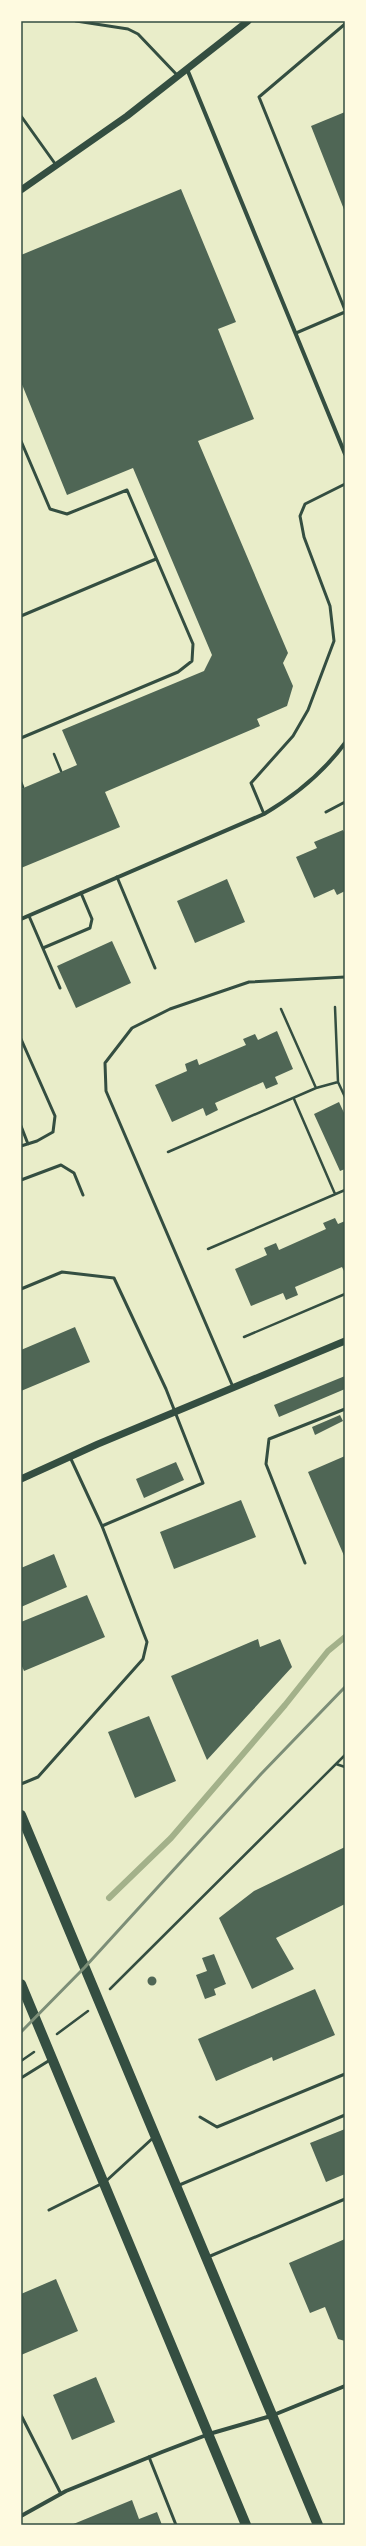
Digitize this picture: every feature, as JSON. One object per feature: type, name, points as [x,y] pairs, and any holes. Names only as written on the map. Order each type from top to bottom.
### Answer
[{"type":"main road","points":[[21,1815],[271,2416],[318,2525]]},
{"type":"main road","points":[[21,1984],[246,2525]]},
{"type":"street","points":[[21,190],[57,167],[127,116],[248,21]]},
{"type":"street","points":[[187,68],[345,454]]},
{"type":"street","points":[[21,919],[264,814],[293,797],[330,764],[345,743]]},
{"type":"street","points":[[21,1478],[233,1387],[345,1341]]},
{"type":"street","points":[[21,2516],[61,2494],[149,2457],[209,2434],[271,2416],[345,2386]]},
{"type":"lane","points":[[76,21],[128,29],[138,34],[178,76]]},
{"type":"lane","points":[[296,333],[345,311],[258,97],[345,24]]},
{"type":"lane","points":[[21,116],[57,167]]},
{"type":"lane","points":[[21,440],[50,509],[67,514],[127,490],[193,644],[192,661],[178,672],[21,738]]},
{"type":"lane","points":[[264,814],[252,783],[293,736],[308,710],[334,641],[330,606],[304,537],[300,516],[305,504],[345,484]]},
{"type":"lane","points":[[21,616],[156,559]]},
{"type":"lane","points":[[326,812],[345,802]]},
{"type":"lane","points":[[117,877],[155,968]]},
{"type":"lane","points":[[43,948],[90,928],[92,919],[82,893]]},
{"type":"lane","points":[[30,916],[60,988]]},
{"type":"lane","points":[[233,1387],[106,1091],[105,1063],[132,1028],[170,1009],[249,982],[345,977]]},
{"type":"lane","points":[[21,1039],[55,1116],[54,1132],[21,1146]]},
{"type":"lane","points":[[21,1126],[28,1144]]},
{"type":"lane","points":[[21,1180],[61,1165],[74,1173],[83,1195]]},
{"type":"lane","points":[[21,1289],[62,1272],[114,1278],[176,1412],[203,1483],[102,1526]]},
{"type":"lane","points":[[305,1563],[266,1464],[269,1439],[345,1409]]},
{"type":"lane","points":[[21,1784],[38,1776],[143,1659],[147,1642],[102,1526],[70,1457]]},
{"type":"lane","points":[[21,2078],[52,2059]]},
{"type":"lane","points":[[200,2117],[217,2127],[345,2074]]},
{"type":"lane","points":[[176,2187],[345,2115]]},
{"type":"lane","points":[[49,2210],[104,2182],[155,2136]]},
{"type":"lane","points":[[206,2257],[345,2199]]},
{"type":"lane","points":[[21,2415],[61,2494]]},
{"type":"lane","points":[[149,2457],[176,2525]]},
{"type":"path","points":[[54,754],[61,771]]},
{"type":"path","points":[[21,782],[23,787]]},
{"type":"path","points":[[335,1007],[338,1082],[345,1097]]},
{"type":"path","points":[[281,1009],[316,1088]]},
{"type":"path","points":[[168,1152],[294,1099],[316,1088],[338,1082]]},
{"type":"path","points":[[294,1099],[335,1194]]},
{"type":"path","points":[[208,1248],[345,1190]]},
{"type":"path","points":[[244,1337],[345,1294]]},
{"type":"path","points":[[21,2061],[100,2002],[121,1977],[345,1755]]},
{"type":"path","points":[[336,1764],[345,1767]]},
{"type":"building","points":[[345,112],[345,212],[311,126]]},
{"type":"building","points":[[181,189],[236,322],[218,329],[254,419],[198,441],[288,653],[283,663],[293,686],[287,706],[257,719],[260,726],[105,792],[120,827],[21,868],[21,789],[77,765],[62,730],[204,671],[212,655],[133,468],[67,495],[21,382],[21,255]]},
{"type":"building","points":[[343,830],[345,834],[345,891],[337,895],[334,889],[314,898],[296,857],[317,848],[314,842]]},
{"type":"building","points":[[227,879],[245,922],[195,943],[177,901]]},
{"type":"building","points":[[112,941],[131,983],[76,1008],[57,966]]},
{"type":"building","points":[[277,1031],[293,1069],[275,1077],[278,1084],[266,1089],[263,1082],[215,1103],[218,1110],[206,1116],[203,1108],[172,1122],[155,1085],[187,1071],[185,1064],[197,1059],[199,1065],[246,1045],[243,1039],[255,1034],[258,1040]]},
{"type":"building","points":[[339,1102],[345,1115],[345,1169],[340,1171],[314,1114]]},
{"type":"building","points":[[335,1218],[338,1224],[345,1221],[345,1273],[342,1267],[295,1287],[298,1295],[286,1300],[283,1293],[251,1306],[235,1269],[267,1255],[264,1248],[276,1243],[279,1250],[326,1229],[323,1223]]},
{"type":"building","points":[[75,1327],[90,1362],[21,1391],[21,1350]]},
{"type":"building","points":[[345,1376],[345,1389],[279,1417],[274,1405]]},
{"type":"building","points":[[340,1415],[343,1421],[315,1435],[312,1427]]},
{"type":"building","points":[[345,1456],[345,1558],[308,1472]]},
{"type":"building","points":[[176,1462],[184,1480],[144,1498],[136,1479]]},
{"type":"building","points":[[241,1500],[256,1537],[174,1569],[160,1532]]},
{"type":"building","points":[[54,1554],[67,1587],[21,1607],[21,1568]]},
{"type":"building","points":[[87,1595],[105,1637],[24,1671],[21,1664],[21,1622]]},
{"type":"building","points":[[258,1639],[260,1647],[280,1639],[292,1667],[207,1760],[171,1676]]},
{"type":"building","points":[[149,1716],[176,1781],[135,1798],[108,1732]]},
{"type":"building","points":[[345,1847],[345,1904],[276,1938],[294,1969],[252,1989],[219,1918],[254,1891]]},
{"type":"building","points":[[214,1954],[226,1984],[214,1989],[216,1995],[205,1999],[196,1975],[207,1971],[202,1958]]},
{"type":"building","points":[[152,1976],[157,1981],[152,1986],[147,1981]]},
{"type":"building","points":[[315,1989],[335,2035],[273,2061],[272,2057],[216,2081],[198,2039]]},
{"type":"building","points":[[345,2129],[345,2174],[326,2182],[310,2143]]},
{"type":"building","points":[[345,2239],[345,2341],[338,2339],[325,2307],[310,2313],[289,2263]]},
{"type":"building","points":[[56,2279],[78,2331],[21,2355],[21,2294]]},
{"type":"building","points":[[96,2377],[115,2422],[72,2440],[53,2395]]},
{"type":"building","points":[[132,2500],[139,2519],[157,2512],[162,2525],[71,2525]]},
{"type":"waterway","points":[[109,1898],[171,1838],[285,1705],[328,1651],[345,1637]]},
{"type":"railway","points":[[21,2032],[85,1967],[261,1774],[345,1687]]}]
